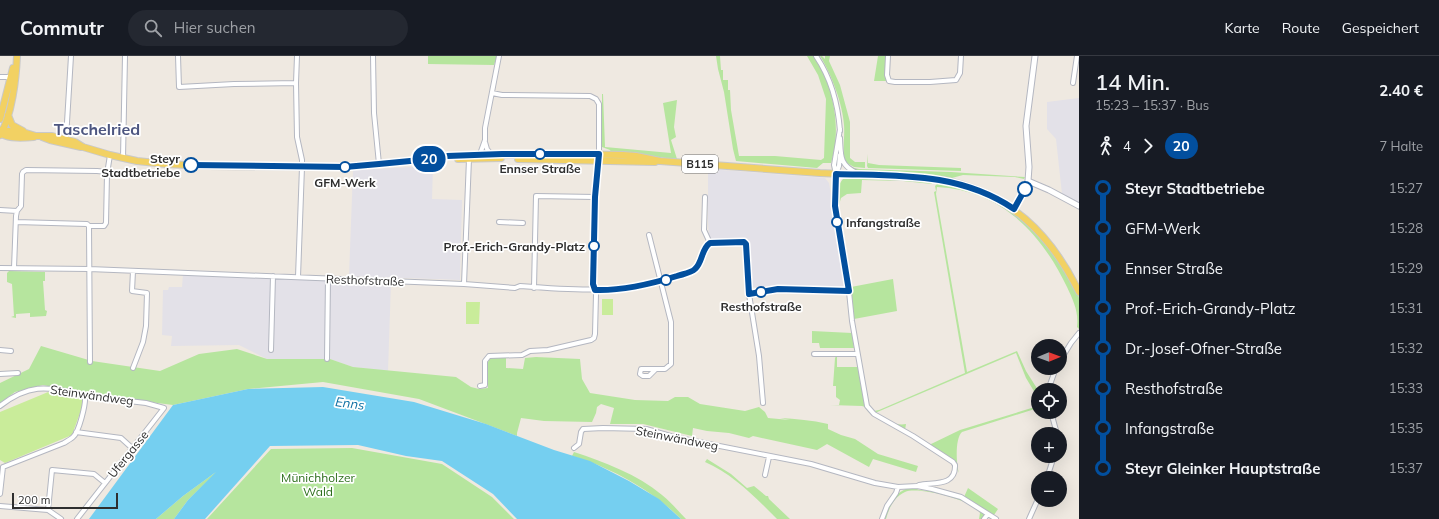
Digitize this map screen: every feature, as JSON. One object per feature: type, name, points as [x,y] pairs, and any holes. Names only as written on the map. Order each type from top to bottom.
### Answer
[{"type":"main road","points":[[0,119],[11,77],[13,56]]},
{"type":"main road","points":[[1,132],[8,115],[16,80],[17,56]]},
{"type":"main road","points":[[8,115],[12,125],[26,132]]},
{"type":"main road","name":"B115","points":[[1,132],[12,137],[26,138],[52,136],[76,142],[83,147]]},
{"type":"main road","name":"B115","points":[[1,132],[26,132],[39,137],[110,155],[154,163],[231,166],[345,167],[441,158],[447,156],[491,154],[599,157],[654,163],[660,161],[836,174],[928,178],[949,181],[988,194],[1014,209],[1032,223],[1052,245],[1079,292]]},
{"type":"main road","name":"B115","points":[[441,158],[599,157]]},
{"type":"street","points":[[66,139],[71,56]]},
{"type":"street","points":[[123,158],[125,56]]},
{"type":"street","points":[[178,56],[179,87],[296,83]]},
{"type":"street","points":[[297,56],[297,137],[302,160],[298,277]]},
{"type":"street","points":[[373,56],[374,113],[379,164]]},
{"type":"street","points":[[480,154],[485,140],[499,56]]},
{"type":"street","points":[[816,56],[833,89],[837,107],[843,161],[846,167],[861,175]]},
{"type":"street","points":[[888,56],[887,75],[889,81],[910,82],[956,80],[960,73],[961,56]]},
{"type":"street","points":[[1014,209],[1023,194],[1028,181],[1029,167],[1026,130],[1035,56]]},
{"type":"street","points":[[1073,83],[1077,56]]},
{"type":"street","points":[[0,76],[11,77]]},
{"type":"street","points":[[480,386],[485,385],[485,361],[489,356],[522,355],[530,351],[548,350],[591,340],[595,334],[596,294],[593,284],[595,197],[599,157],[599,104],[596,99],[590,96],[502,95],[492,93]]},
{"type":"street","points":[[840,129],[834,165],[836,174],[835,206],[849,291],[857,354],[868,410],[887,423],[913,436],[955,464],[953,474],[946,481],[917,486]]},
{"type":"street","points":[[485,140],[487,149],[491,154]]},
{"type":"street","points":[[836,174],[839,166],[841,147]]},
{"type":"street","points":[[16,222],[87,224],[89,226],[105,225],[107,172],[110,155]]},
{"type":"street","points":[[464,284],[468,159]]},
{"type":"street","points":[[14,268],[17,211],[21,206],[22,174],[24,171],[107,172]]},
{"type":"street","points":[[1028,181],[1079,206]]},
{"type":"street","points":[[534,288],[536,196],[595,197]]},
{"type":"street","points":[[705,197],[704,230],[710,243],[745,243],[749,294],[759,356],[763,403]]},
{"type":"street","points":[[0,210],[17,211]]},
{"type":"street","points":[[499,222],[523,223]]},
{"type":"street","points":[[89,226],[90,362]]},
{"type":"street","points":[[649,235],[671,322],[671,363],[667,368],[655,370]]},
{"type":"street","name":"Resthofstraße","points":[[0,268],[89,269],[595,290],[626,288],[660,281],[695,269],[700,262],[705,246],[710,243]]},
{"type":"street","points":[[133,271],[132,291],[147,292],[146,326],[143,342],[133,368]]},
{"type":"street","points":[[271,350],[273,276]]},
{"type":"street","points":[[327,359],[328,278]]},
{"type":"street","points":[[749,294],[778,289],[849,291]]},
{"type":"street","points":[[1067,350],[1079,333]]},
{"type":"street","points":[[0,350],[10,351]]},
{"type":"street","points":[[814,354],[857,354]]},
{"type":"street","points":[[0,374],[18,373]]},
{"type":"street","name":"Steinwändweg","points":[[0,406],[13,397],[34,389],[51,388],[85,396],[146,403],[164,408]]},
{"type":"street","points":[[0,494],[1,466],[64,442],[73,437],[85,403],[85,396]]},
{"type":"street","name":"Ufergasse","points":[[77,519],[164,408]]},
{"type":"street","name":"Steinwändweg","points":[[574,448],[579,444],[583,429],[646,429],[674,437],[769,457],[811,464],[875,483],[898,488],[917,486],[954,494],[974,504],[996,519]]},
{"type":"street","points":[[76,432],[121,438],[132,448]]},
{"type":"street","points":[[765,475],[769,457]]},
{"type":"street","points":[[48,510],[52,470],[94,474],[104,483]]},
{"type":"street","points":[[882,519],[887,506],[898,488]]},
{"type":"street","points":[[0,506],[48,510],[61,519]]},
{"type":"street","points":[[1029,519],[1034,507]]},
{"type":"street","points":[[984,519],[988,514]]},
{"type":"shaded area","points":[[1079,98],[1079,205],[1062,194],[1056,139],[1047,129],[1047,102]]},
{"type":"shaded area","points":[[433,166],[432,199],[462,200],[460,280],[349,276],[353,170]]},
{"type":"shaded area","points":[[708,169],[825,178],[829,183],[840,246],[845,280],[844,287],[842,289],[751,287],[747,240],[709,239]]},
{"type":"shaded area","points":[[183,274],[391,282],[388,371],[353,367],[330,359],[267,359],[239,345],[171,346],[172,336],[162,335],[163,290],[168,290],[169,287],[182,287]]},
{"type":"green space","points":[[428,56],[497,56],[494,65],[428,64]]},
{"type":"green space","points":[[716,56],[720,56],[721,70],[723,70],[723,80],[728,80],[728,90],[730,90],[731,110],[739,156],[775,156],[821,160],[824,158],[826,99],[818,75],[807,56],[813,56],[826,80],[831,93],[834,108],[836,136],[831,163],[823,163],[817,168],[736,161]]},
{"type":"green space","points":[[820,56],[825,59],[825,56],[830,56],[829,61],[840,85],[850,122],[850,158],[855,162],[865,162],[865,168],[854,167],[845,162],[844,125],[839,99],[832,80]]},
{"type":"green space","points":[[878,56],[887,56],[886,81],[874,81]]},
{"type":"green space","points":[[602,94],[605,147],[671,153],[663,103],[677,100],[674,127],[676,137],[671,140],[677,159],[611,153],[610,150],[602,147]]},
{"type":"green space","points":[[868,154],[868,163],[879,165],[961,168],[961,171],[868,168],[867,166]]},
{"type":"green space","points":[[850,167],[859,169],[951,172],[1025,177],[1024,179],[1015,177],[963,175],[952,178],[922,174],[856,170]]},
{"type":"green space","points":[[844,178],[931,182],[932,184],[903,181],[862,180],[861,193],[847,194],[841,198],[839,205],[839,216],[837,191]]},
{"type":"green space","points":[[937,184],[972,190],[1004,206],[1033,229],[1045,242],[1074,284],[1079,298],[1079,329],[1077,327],[1075,306],[1067,287],[1057,267],[1031,232],[1016,218],[981,196],[960,190],[937,187],[936,194],[967,372],[1017,351],[1026,371],[1034,383],[1031,383],[1031,386],[1016,353],[875,413],[871,410],[879,410],[965,373],[934,192],[936,191],[935,186]]},
{"type":"green space","points":[[9,271],[45,272],[45,281],[43,281],[45,310],[47,311],[46,316],[30,317],[30,313],[16,314],[16,318],[11,317],[14,316],[12,284],[7,282],[7,273]]},
{"type":"green space","points":[[893,279],[897,311],[854,319],[851,287]]},
{"type":"green space","points":[[602,299],[613,299],[613,315],[602,315]]},
{"type":"green space","points":[[466,302],[480,302],[479,324],[466,324]]},
{"type":"green space","points":[[812,331],[852,333],[854,348],[820,348],[819,343],[812,343]]},
{"type":"green space","points":[[41,346],[92,361],[160,371],[199,354],[237,349],[267,359],[330,359],[353,367],[456,377],[471,387],[479,389],[488,388],[488,362],[489,359],[493,357],[506,357],[506,368],[523,369],[525,358],[580,359],[582,379],[590,393],[635,400],[668,401],[675,397],[688,397],[700,404],[745,411],[759,407],[765,412],[768,418],[804,420],[828,424],[828,429],[855,439],[878,454],[918,466],[916,472],[873,459],[869,467],[827,444],[817,450],[753,436],[749,438],[729,433],[693,428],[692,436],[643,424],[610,424],[614,408],[601,404],[597,407],[592,422],[544,421],[521,418],[517,436],[419,399],[323,382],[248,389],[173,405],[87,394],[43,385],[15,392],[0,403],[0,383],[29,369]]},
{"type":"green space","points":[[837,355],[837,367],[859,367],[865,405],[869,413],[865,407],[862,406],[830,405],[839,405],[840,400],[836,397],[836,386],[833,386],[835,358]]},
{"type":"green space","points":[[53,390],[82,396],[84,402],[72,435],[5,463],[0,460],[0,412]]},
{"type":"green space","points":[[1031,408],[1031,410],[962,432],[957,445],[957,464],[959,473],[956,467],[929,445],[960,430]]},
{"type":"green space","points":[[887,421],[898,424],[906,424],[905,430],[889,422]]},
{"type":"green space","name":"Münichholzer Wald","points":[[352,448],[442,464],[492,497],[514,519],[207,519],[271,449]]},
{"type":"green space","points":[[574,452],[608,464],[642,481],[665,498],[686,519],[681,519],[657,498],[616,473],[572,456]]},
{"type":"green space","points":[[707,459],[731,474],[747,488],[754,486],[768,496],[769,499],[790,519],[777,519],[735,480],[705,462]]},
{"type":"green space","points":[[220,469],[188,500],[174,519],[156,519],[183,496]]},
{"type":"green space","points":[[908,488],[938,492],[962,499],[984,513],[984,516],[979,519],[980,513],[975,508],[957,499],[945,495],[912,491],[901,494],[890,507],[886,519],[883,519],[889,505],[895,497],[903,490]]},
{"type":"green space","points":[[968,488],[998,509],[994,515],[964,497]]},
{"type":"water","name":"Enns","points":[[323,387],[414,402],[486,424],[554,450],[590,461],[629,481],[659,499],[681,519],[517,519],[493,494],[442,461],[406,456],[358,445],[270,446],[205,519],[174,519],[188,500],[216,472],[183,496],[156,519],[89,519],[173,405],[248,389]]},
{"type":"bus line","name":"20","points":[[191,165],[345,167],[480,154],[599,154],[595,206],[593,284],[595,290],[626,288],[660,281],[692,272],[699,265],[705,246],[710,243],[744,242],[746,244],[749,294],[778,289],[849,291],[835,206],[836,174],[944,180],[977,189],[997,198],[1014,209],[1025,189]]},
{"type":"place","name":"Ennser Straße","points":[[540,154]]},
{"type":"place","name":"Steyr Stadtbetriebe","points":[[191,165]]},
{"type":"place","name":"GFM-Werk","points":[[345,167]]},
{"type":"place","name":"Infangstraße","points":[[837,222]]},
{"type":"place","name":"Prof.-Erich-Grandy-Platz","points":[[594,246]]},
{"type":"place","name":"Resthofstraße","points":[[761,292]]},
{"type":"district","name":"Taschelried","points":[[97,129]]}]
